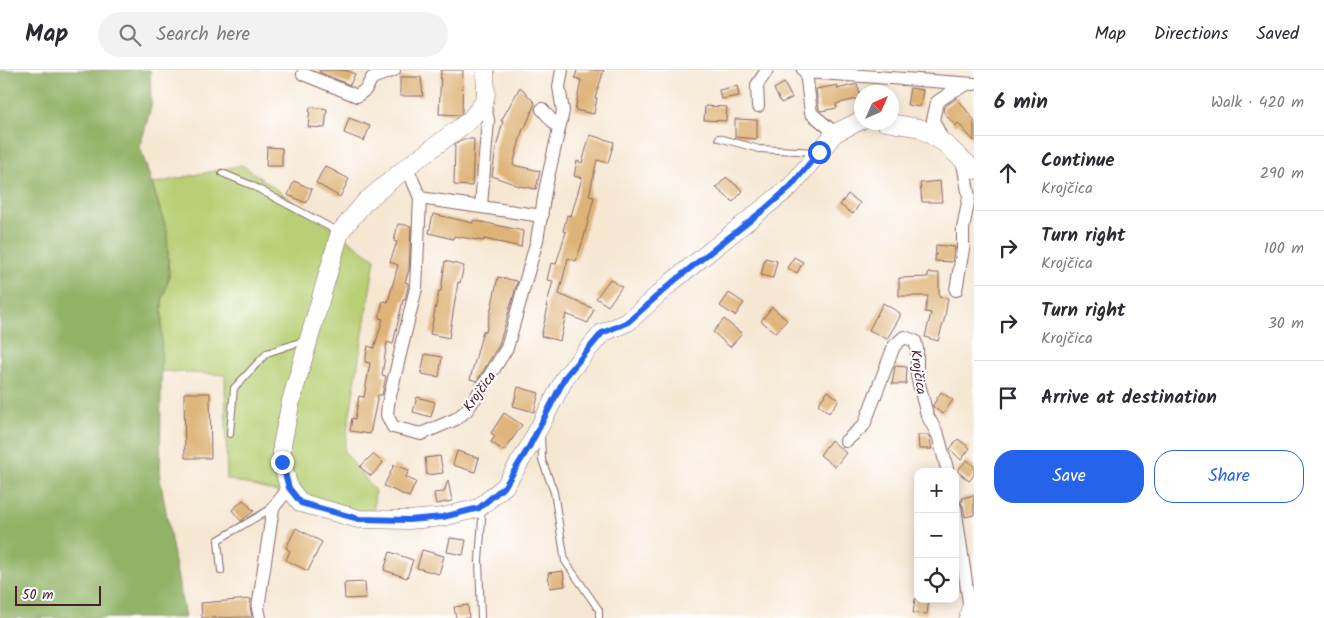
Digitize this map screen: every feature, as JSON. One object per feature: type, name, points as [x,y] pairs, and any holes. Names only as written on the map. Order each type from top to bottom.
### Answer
[{"type":"main road","points":[[485,70],[486,94],[484,102],[470,120],[364,202],[340,232],[291,401],[282,445],[282,462],[289,488],[301,503],[359,519],[409,520],[443,517],[479,508],[505,486],[566,376],[602,333],[628,322],[674,281],[766,208],[791,186],[835,133],[854,124]]},
{"type":"main road","points":[[899,124],[920,128],[944,142],[968,164]]},
{"type":"street","points":[[303,74],[356,96],[366,89],[372,78],[394,70]]},
{"type":"street","name":"Krojčica","points":[[407,167],[420,198],[416,288],[390,394],[387,415],[393,427],[421,434],[456,419],[466,411],[506,348],[542,216],[546,186],[563,111],[559,87],[562,70]]},
{"type":"street","points":[[758,106],[757,85],[766,70]]},
{"type":"street","points":[[835,133],[811,113],[805,71],[971,84]]},
{"type":"street","points":[[944,142],[932,120],[937,102],[953,91],[971,84]]},
{"type":"street","points":[[481,206],[488,120],[484,102]]},
{"type":"street","points":[[542,109],[559,130]]},
{"type":"street","points":[[956,290],[964,248],[963,228],[969,196],[968,164]]},
{"type":"street","points":[[420,198],[542,216]]},
{"type":"street","name":"Krojčica","points":[[846,441],[864,425],[894,346],[904,336],[915,341],[917,349],[917,376],[927,415],[938,435],[947,468]]},
{"type":"street","points":[[260,618],[258,608],[273,508],[289,488]]},
{"type":"street","points":[[956,513],[971,611]]},
{"type":"lane","points":[[719,138],[759,149],[819,152]]},
{"type":"lane","points":[[222,173],[251,185],[340,232]]},
{"type":"lane","points":[[230,434],[234,388],[267,354],[310,339]]},
{"type":"lane","points":[[541,424],[542,460],[554,492],[565,561],[599,610],[599,618]]},
{"type":"lane","points":[[221,571],[218,540],[273,508]]},
{"type":"lane","points":[[479,508],[482,520],[479,560],[481,618]]},
{"type":"green space","points":[[0,70],[150,70],[151,107],[140,147],[167,231],[169,278],[162,301],[160,478],[185,618],[0,618]]},
{"type":"green space","points":[[242,165],[375,259],[344,451],[375,491],[373,517],[227,479],[225,375],[161,371],[162,301],[169,278],[167,231],[152,184]]},
{"type":"building","points":[[320,70],[344,70],[355,74],[350,85],[319,72]]},
{"type":"building","points":[[441,70],[463,70],[462,113],[459,115],[439,114]]},
{"type":"building","points":[[577,70],[604,70],[595,98],[597,98],[594,114],[575,110],[581,80],[575,78]]},
{"type":"building","points":[[400,77],[421,77],[423,96],[400,96]]},
{"type":"building","points":[[784,83],[792,98],[781,103],[774,89]]},
{"type":"building","points":[[857,84],[857,85],[854,85],[854,100],[836,104],[837,108],[821,111],[819,109],[816,89],[838,85],[837,89]]},
{"type":"building","points":[[737,86],[739,96],[721,99],[719,90]]},
{"type":"building","points":[[520,87],[535,103],[525,128],[523,128],[513,165],[540,171],[536,189],[519,186],[492,176],[496,148],[503,121],[501,121]]},
{"type":"building","points":[[910,88],[923,90],[920,107],[907,105]]},
{"type":"building","points":[[957,98],[974,120],[974,141],[958,123],[955,126],[943,111],[944,107]]},
{"type":"building","points":[[705,106],[727,107],[726,121],[704,120]]},
{"type":"building","points":[[310,107],[327,109],[325,128],[308,127]]},
{"type":"building","points":[[349,118],[370,126],[364,141],[344,133]]},
{"type":"building","points":[[735,119],[757,120],[757,139],[735,137]]},
{"type":"building","points":[[590,135],[614,142],[608,163],[597,160],[589,196],[594,197],[584,237],[576,261],[568,258],[559,294],[594,309],[588,323],[566,314],[560,341],[541,336],[553,281],[547,280],[551,263],[556,264],[566,232],[563,231],[567,215],[571,216],[582,178],[574,176],[577,161],[582,163]]},
{"type":"building","points":[[463,139],[474,139],[472,186],[454,185],[455,144]]},
{"type":"building","points":[[267,147],[282,148],[282,166],[266,166]]},
{"type":"building","points":[[325,166],[349,179],[340,197],[316,183]]},
{"type":"building","points":[[726,177],[743,191],[733,202],[716,188]]},
{"type":"building","points":[[294,181],[312,189],[306,203],[288,195]]},
{"type":"building","points":[[940,181],[942,202],[922,202],[920,183]]},
{"type":"building","points":[[848,194],[860,203],[853,214],[840,205]]},
{"type":"building","points":[[433,214],[473,223],[473,220],[523,231],[521,247],[484,239],[484,241],[454,236],[453,239],[429,233]]},
{"type":"building","points":[[398,224],[411,226],[409,270],[405,282],[408,283],[408,287],[405,300],[403,300],[393,344],[387,342],[382,375],[386,376],[382,395],[378,395],[370,434],[350,431],[352,418],[355,419],[359,396],[364,397],[370,363],[365,362],[368,346],[374,348],[383,319],[379,318],[383,301],[388,302],[398,265],[390,262],[397,242],[394,241]]},
{"type":"building","points":[[936,245],[955,247],[952,262],[935,261]]},
{"type":"building","points":[[794,257],[803,262],[797,273],[787,268]]},
{"type":"building","points":[[765,258],[777,261],[773,278],[761,275]]},
{"type":"building","points":[[445,261],[464,266],[460,283],[458,282],[449,338],[430,334],[439,291],[441,291]]},
{"type":"building","points":[[928,273],[939,273],[939,297],[948,298],[938,341],[925,337],[931,313],[925,312],[928,296],[899,296],[899,278],[928,277]]},
{"type":"building","points":[[498,277],[517,281],[517,283],[499,345],[477,381],[470,379],[483,331],[486,332]]},
{"type":"building","points":[[610,279],[622,287],[608,306],[596,298]]},
{"type":"building","points":[[729,293],[744,303],[735,316],[720,306]]},
{"type":"building","points":[[883,303],[900,313],[900,317],[887,339],[869,330]]},
{"type":"building","points":[[772,307],[787,320],[776,333],[761,321]]},
{"type":"building","points":[[724,319],[742,334],[730,347],[713,332]]},
{"type":"building","points":[[425,354],[442,357],[439,377],[421,374]]},
{"type":"building","points":[[895,366],[907,367],[906,384],[892,384]]},
{"type":"building","points":[[518,387],[539,393],[534,412],[513,406]]},
{"type":"building","points":[[828,391],[839,400],[829,413],[818,404]]},
{"type":"building","points":[[941,392],[953,400],[943,414],[933,407]]},
{"type":"building","points":[[184,393],[210,393],[211,458],[185,458]]},
{"type":"building","points":[[417,397],[435,402],[431,417],[413,412]]},
{"type":"building","points":[[504,413],[522,425],[504,451],[491,442],[495,436],[491,433]]},
{"type":"building","points":[[918,435],[929,435],[932,449],[919,449]]},
{"type":"building","points":[[958,439],[970,448],[961,460],[950,449]]},
{"type":"building","points":[[831,440],[846,453],[835,467],[820,455]]},
{"type":"building","points":[[457,451],[479,458],[475,472],[453,465]]},
{"type":"building","points":[[373,454],[383,463],[371,476],[360,467]]},
{"type":"building","points":[[440,456],[443,473],[427,475],[425,458]]},
{"type":"building","points":[[967,460],[974,466],[974,475],[969,481],[959,473],[959,469]]},
{"type":"building","points":[[394,465],[409,470],[406,477],[416,482],[409,497],[384,486]]},
{"type":"building","points":[[448,480],[452,501],[436,504],[434,493],[444,492]]},
{"type":"building","points":[[974,495],[974,515],[965,517],[960,501],[963,501],[962,498]]},
{"type":"building","points":[[243,500],[254,511],[241,521],[232,510]]},
{"type":"building","points":[[296,528],[322,542],[308,571],[286,560],[290,551],[286,548]]},
{"type":"building","points":[[450,538],[466,540],[463,555],[447,552]]},
{"type":"building","points":[[422,550],[444,556],[439,574],[417,568]]},
{"type":"building","points":[[390,552],[413,560],[407,578],[384,570]]},
{"type":"building","points":[[563,571],[565,586],[550,588],[548,573]]},
{"type":"building","points":[[365,582],[366,598],[345,599],[344,583]]},
{"type":"building","points":[[251,599],[252,617],[202,618],[201,603]]},
{"type":"building","points":[[914,603],[928,603],[927,614],[913,613]]},
{"type":"building","points":[[468,605],[469,618],[456,618],[454,607]]},
{"type":"route","points":[[282,462],[289,488],[301,503],[359,519],[409,520],[443,517],[479,508],[505,486],[529,447],[566,376],[602,333],[628,322],[674,281],[766,208],[791,186],[819,152]]}]
